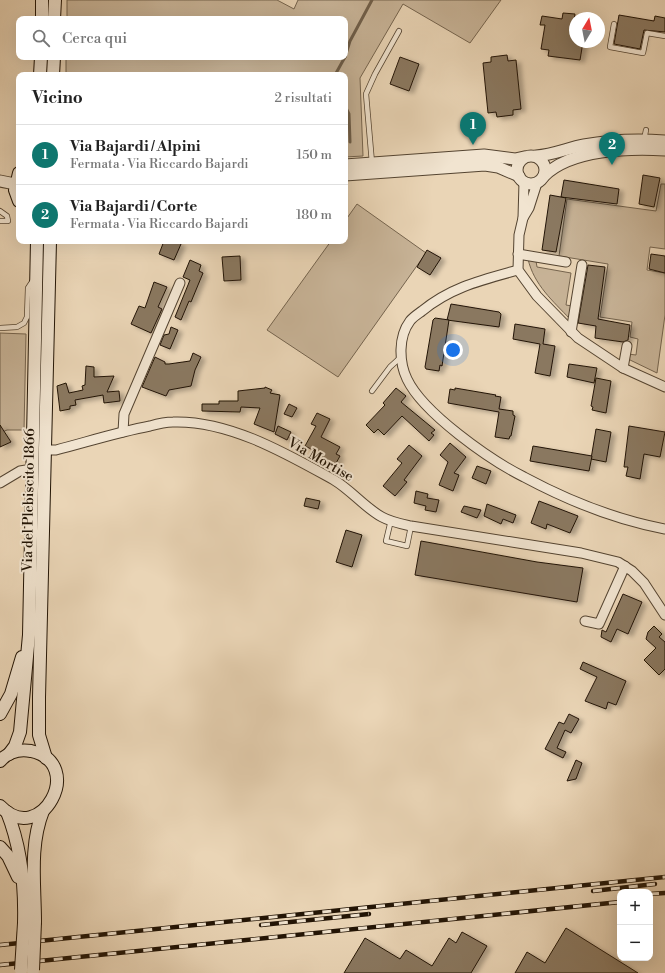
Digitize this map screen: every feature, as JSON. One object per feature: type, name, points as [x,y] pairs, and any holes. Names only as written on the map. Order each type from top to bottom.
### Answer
[{"type":"main road","points":[[42,0],[42,16]]},
{"type":"main road","points":[[54,0],[54,16]]},
{"type":"main road","points":[[40,72],[41,60]]},
{"type":"main road","points":[[53,72],[54,60]]},
{"type":"main road","name":"Via del Plebiscito 1866","points":[[4,757],[15,746],[20,732],[29,635],[37,244]]},
{"type":"main road","name":"Via del Plebiscito 1866","points":[[43,811],[54,799],[58,784],[54,769],[46,758],[41,745],[39,727],[44,450],[50,244]]},
{"type":"main road","points":[[0,714],[11,694],[29,635]]},
{"type":"main road","points":[[4,757],[16,751],[28,751],[40,754],[46,758]]},
{"type":"main road","points":[[3,809],[25,816],[43,811]]},
{"type":"main road","points":[[3,809],[15,834],[30,923]]},
{"type":"main road","points":[[27,972],[34,882],[35,833],[43,811]]},
{"type":"main road","points":[[0,847],[11,862],[23,887]]},
{"type":"street","points":[[348,165],[484,155],[515,159],[546,156],[587,144],[645,135],[665,141]]},
{"type":"street","points":[[348,175],[485,165],[498,167],[530,184],[541,179],[550,170],[569,160],[588,155],[630,150],[665,150]]},
{"type":"street","points":[[522,218],[529,208],[541,179],[544,164],[536,156]]},
{"type":"street","points":[[524,157],[518,166],[521,179],[522,218],[519,235],[518,270],[537,296],[572,332],[593,349],[624,368],[665,387]]},
{"type":"street","points":[[0,180],[16,178]]},
{"type":"street","points":[[518,254],[566,262]]},
{"type":"street","points":[[572,332],[582,265]]},
{"type":"street","points":[[518,270],[455,290],[432,302],[411,320],[405,331],[401,346],[401,357],[407,379],[421,399],[445,423],[488,456],[523,477],[595,509],[665,529]]},
{"type":"street","points":[[123,432],[124,414],[180,283]]},
{"type":"street","points":[[624,368],[627,346]]},
{"type":"street","name":"Via Mortise","points":[[44,450],[56,450],[123,432],[172,422],[194,423],[216,427],[253,439],[297,459],[340,484],[355,494],[381,516],[391,520],[411,526],[581,553],[603,558],[625,566],[644,584],[665,615]]},
{"type":"street","points":[[0,483],[20,471],[32,469]]},
{"type":"street","points":[[585,621],[599,624],[625,566]]},
{"type":"lane","points":[[614,24],[610,47],[643,53],[647,33],[665,36]]},
{"type":"lane","points":[[372,163],[366,94],[375,74],[400,30]]},
{"type":"lane","points":[[0,211],[7,216],[8,221],[0,221]]},
{"type":"lane","points":[[0,328],[17,327],[24,323],[27,317],[28,288],[36,276]]},
{"type":"lane","points":[[372,391],[390,367],[401,357]]},
{"type":"lane","points":[[391,520],[386,541],[407,546],[411,526]]},
{"type":"shaded area","points":[[67,0],[277,0],[294,9],[298,0],[501,0],[470,43],[403,4],[360,78],[363,156],[348,157],[348,72],[66,72],[66,60],[348,60],[348,16],[67,16]]},
{"type":"shaded area","points":[[661,184],[665,184],[665,249],[650,247],[647,270],[665,273],[665,315],[657,373],[628,359],[628,354],[636,355],[638,339],[630,337],[632,322],[600,317],[608,264],[559,256],[567,199],[656,211]]},
{"type":"shaded area","points":[[357,204],[426,253],[338,377],[267,330],[329,244],[348,244],[348,217]]},
{"type":"shaded area","points":[[528,259],[536,261],[537,267],[571,273],[566,305],[572,306],[570,319],[539,285]]},
{"type":"shaded area","points":[[0,333],[26,334],[24,430],[7,430],[0,433]]},
{"type":"building","points":[[563,13],[569,14],[569,48],[582,48],[580,60],[548,56],[549,50],[541,49],[545,25],[540,25],[542,16],[562,19]]},
{"type":"building","points":[[619,15],[654,21],[655,16],[665,18],[665,32],[644,30],[640,49],[614,44]]},
{"type":"building","points":[[507,55],[508,61],[516,60],[521,109],[513,110],[513,115],[497,117],[496,112],[488,113],[483,63],[491,62],[491,57]]},
{"type":"building","points":[[400,57],[419,64],[409,91],[390,84]]},
{"type":"building","points":[[643,175],[660,178],[654,207],[639,204]]},
{"type":"building","points":[[564,180],[619,189],[617,204],[561,197]]},
{"type":"building","points":[[550,195],[566,198],[556,252],[542,250]]},
{"type":"building","points":[[163,244],[181,244],[174,260],[159,254]]},
{"type":"building","points":[[427,250],[441,258],[430,275],[417,267]]},
{"type":"building","points":[[651,254],[665,256],[665,273],[649,269]]},
{"type":"building","points":[[240,256],[241,280],[224,281],[222,257]]},
{"type":"building","points":[[190,260],[201,265],[199,271],[203,273],[191,302],[189,301],[181,320],[175,317],[190,280],[183,277]]},
{"type":"building","points":[[588,265],[605,267],[598,319],[630,325],[628,340],[623,342],[595,338],[596,326],[578,323]]},
{"type":"building","points":[[154,282],[167,287],[158,307],[162,309],[151,333],[131,324],[139,306],[145,308]]},
{"type":"building","points":[[451,304],[499,312],[501,314],[499,327],[447,320]]},
{"type":"building","points":[[435,318],[449,320],[442,366],[440,365],[439,371],[426,369],[425,367],[433,320]]},
{"type":"building","points":[[515,324],[545,329],[543,344],[555,346],[550,376],[535,373],[540,344],[513,339]]},
{"type":"building","points":[[171,327],[178,330],[170,349],[160,345],[164,335],[169,334]]},
{"type":"building","points":[[193,353],[201,357],[195,370],[191,386],[169,390],[166,396],[142,387],[155,357],[165,362],[165,364],[169,364],[190,361]]},
{"type":"building","points":[[569,364],[597,368],[594,383],[567,377]]},
{"type":"building","points":[[86,366],[94,367],[94,377],[114,376],[107,392],[119,391],[120,401],[104,403],[103,395],[75,400],[76,405],[70,406],[70,409],[60,411],[57,386],[66,383],[69,393],[83,390],[82,386],[85,385]]},
{"type":"building","points":[[596,378],[611,381],[606,413],[592,410],[593,407],[591,406]]},
{"type":"building","points":[[265,387],[272,390],[270,393],[280,395],[274,432],[254,424],[260,408],[241,407],[240,412],[202,411],[202,404],[219,404],[219,401],[238,401],[238,391]]},
{"type":"building","points":[[396,388],[406,396],[401,402],[435,430],[431,433],[434,435],[429,441],[402,416],[384,435],[378,429],[374,433],[366,425],[385,405],[383,403]]},
{"type":"building","points":[[455,388],[501,397],[499,409],[513,411],[513,415],[515,416],[509,439],[495,437],[499,412],[448,403],[450,389],[455,390]]},
{"type":"building","points":[[289,404],[297,408],[292,417],[284,414]]},
{"type":"building","points":[[317,413],[330,419],[321,437],[340,447],[336,454],[340,456],[335,465],[321,458],[323,455],[305,446],[316,426],[311,424]]},
{"type":"building","points":[[0,425],[11,442],[0,447]]},
{"type":"building","points":[[278,426],[291,432],[287,440],[275,434]]},
{"type":"building","points":[[629,426],[665,432],[660,457],[644,454],[640,479],[626,476],[628,467],[624,467]]},
{"type":"building","points":[[596,429],[611,432],[606,462],[591,459]]},
{"type":"building","points":[[450,443],[466,457],[454,473],[459,475],[453,491],[439,485],[448,462],[440,455]]},
{"type":"building","points":[[409,445],[422,456],[404,480],[407,482],[395,496],[383,486],[402,463],[397,459]]},
{"type":"building","points":[[533,446],[592,456],[589,471],[530,461]]},
{"type":"building","points":[[477,466],[491,471],[486,484],[472,478]]},
{"type":"building","points":[[416,491],[428,494],[427,498],[439,500],[436,512],[425,510],[426,506],[414,503]]},
{"type":"building","points":[[306,498],[320,501],[318,509],[304,506]]},
{"type":"building","points":[[539,501],[578,516],[570,533],[547,524],[546,529],[531,523]]},
{"type":"building","points":[[487,504],[516,515],[513,523],[503,519],[501,524],[484,516]]},
{"type":"building","points":[[464,506],[481,510],[477,518],[461,512]]},
{"type":"building","points":[[346,530],[362,535],[352,567],[336,562]]},
{"type":"building","points":[[421,541],[537,562],[583,568],[577,602],[415,575]]},
{"type":"building","points":[[623,594],[642,602],[628,634],[617,629],[611,642],[601,637],[602,630],[606,632]]},
{"type":"building","points":[[654,626],[662,634],[659,637],[665,642],[665,669],[659,675],[644,660],[656,648],[646,639],[648,632]]},
{"type":"building","points":[[583,662],[626,681],[616,705],[608,702],[606,709],[585,701],[597,677],[580,669]]},
{"type":"building","points":[[569,714],[579,719],[571,733],[565,730],[557,748],[566,752],[563,758],[545,749],[559,722],[564,724]]},
{"type":"building","points":[[576,760],[582,763],[576,779],[567,781]]},
{"type":"building","points":[[566,928],[638,973],[515,973],[527,952],[545,963]]},
{"type":"building","points":[[462,932],[487,946],[471,973],[344,973],[365,938],[400,959],[406,950],[432,966],[449,938],[456,943]]},
{"type":"waterway","points":[[348,47],[372,0]]},
{"type":"waterway","points":[[337,72],[343,60]]},
{"type":"waterway","points":[[348,112],[350,142]]},
{"type":"railway","points":[[0,945],[665,877]]},
{"type":"railway","points":[[593,891],[655,884]]},
{"type":"railway","points":[[653,894],[665,893]]},
{"type":"railway","points":[[0,965],[617,902]]},
{"type":"railway","points":[[261,925],[369,914]]},
{"type":"place","name":"Via Bajardi / Alpini","points":[[473,145]]},
{"type":"place","name":"Via Bajardi / Corte","points":[[612,165]]}]
